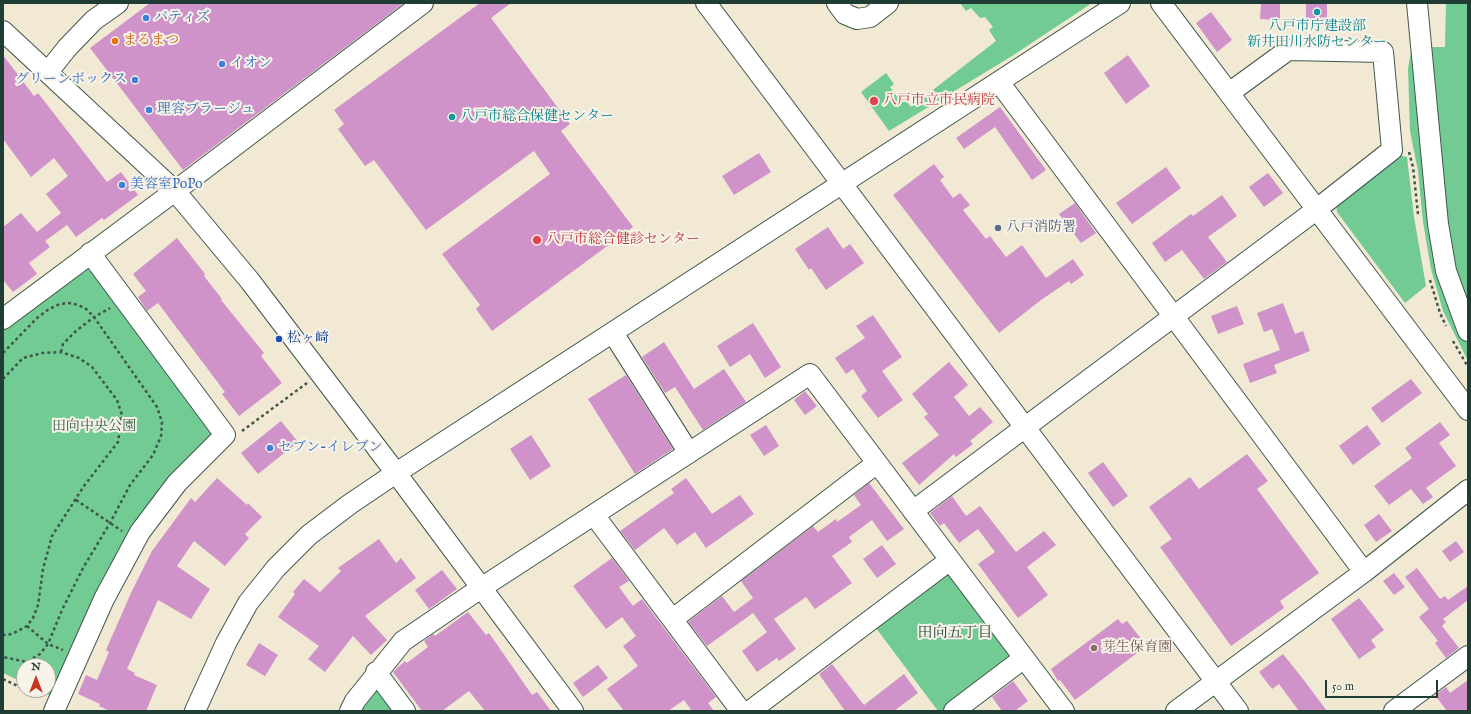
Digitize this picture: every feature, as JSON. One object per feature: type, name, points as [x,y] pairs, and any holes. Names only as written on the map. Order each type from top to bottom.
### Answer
[{"type":"street","points":[[48,72],[67,48],[89,26],[118,3]]},
{"type":"street","points":[[3,319],[423,3]]},
{"type":"street","points":[[706,3],[1238,711]]},
{"type":"street","points":[[837,3],[845,14],[857,19],[870,17],[888,3]]},
{"type":"street","points":[[195,711],[226,643],[248,602],[276,568],[309,535],[350,504],[396,473],[1120,3]]},
{"type":"street","points":[[1161,3],[1468,410]]},
{"type":"street","points":[[1417,3],[1418,27],[1438,224],[1446,271],[1468,331]]},
{"type":"street","points":[[3,30],[175,191],[250,281],[574,711]]},
{"type":"street","points":[[913,511],[1025,429],[1317,209],[1392,150],[1383,52],[1288,50],[1230,93]]},
{"type":"street","points":[[999,82],[1175,316],[1364,572]]},
{"type":"street","points":[[60,709],[78,657],[104,599],[136,540],[177,483],[225,435],[90,254]]},
{"type":"street","points":[[613,333],[689,453]]},
{"type":"street","points":[[350,711],[355,700],[376,672],[403,641],[481,588],[810,374],[1064,711]]},
{"type":"street","points":[[672,619],[877,463]]},
{"type":"street","points":[[1176,711],[1364,572],[1468,490]]},
{"type":"street","points":[[594,515],[741,711]]},
{"type":"street","points":[[750,711],[950,560]]},
{"type":"street","points":[[1400,709],[1468,656]]},
{"type":"street","points":[[954,711],[1024,658]]},
{"type":"street","points":[[376,672],[405,711]]},
{"type":"path","points":[[61,352],[63,344],[94,317],[125,300]]},
{"type":"path","points":[[3,353],[37,318],[60,304],[72,303],[85,308],[94,317],[157,407],[162,422],[161,436],[153,455],[130,484],[62,610],[48,644],[40,654],[27,662],[3,657]]},
{"type":"path","points":[[3,379],[23,358],[42,353],[61,352],[79,358],[92,367],[117,400],[122,415],[118,442],[84,486],[52,536],[43,569],[38,605],[27,626],[12,634],[3,635]]},
{"type":"path","points":[[225,435],[234,437],[309,381]]},
{"type":"path","points":[[76,500],[136,540]]},
{"type":"path","points":[[27,626],[48,644],[78,657]]},
{"type":"path","points":[[3,679],[16,685]]},
{"type":"green space","points":[[960,3],[1092,3],[1012,56],[889,131],[861,92],[886,73],[894,84],[890,87],[898,98],[902,95],[911,107],[996,41],[989,30],[993,27],[985,17],[980,18],[971,8],[966,11]]},
{"type":"green space","points":[[1446,3],[1468,3],[1468,361],[1443,311],[1431,269],[1423,222],[1418,171],[1410,131],[1408,68],[1411,52],[1414,47],[1445,47]]},
{"type":"green space","points":[[1397,155],[1407,157],[1414,217],[1426,286],[1405,303],[1337,212],[1336,204]]},
{"type":"green space","name":"田向中央公園","points":[[82,268],[91,269],[211,430],[211,438],[181,468],[56,687],[56,658],[16,658],[16,679],[3,673],[3,328]]},
{"type":"green space","points":[[946,574],[952,575],[1011,653],[1010,660],[942,711],[938,711],[876,628]]},
{"type":"green space","points":[[381,689],[397,711],[358,711],[371,690]]},
{"type":"building","points":[[150,3],[404,3],[183,170],[90,48]]},
{"type":"building","name":"八戸市総合保健センター","points":[[480,3],[511,3],[491,18],[570,124],[561,131],[633,227],[492,331],[476,309],[480,305],[442,254],[550,174],[534,151],[426,230],[374,160],[365,166],[338,129],[344,124],[334,110]]},
{"type":"building","points":[[1261,3],[1280,3],[1280,20],[1260,19]]},
{"type":"building","name":"八戸市庁建設部 新井田川水防センター","points":[[1306,3],[1327,3],[1327,21],[1306,21]]},
{"type":"building","points":[[1211,12],[1232,40],[1217,52],[1196,23]]},
{"type":"building","points":[[3,55],[34,96],[38,93],[107,182],[121,172],[138,195],[104,220],[102,218],[76,237],[67,225],[45,241],[50,247],[29,263],[37,274],[13,292],[3,280],[3,227],[21,213],[37,232],[61,213],[46,194],[68,176],[54,158],[31,177],[3,139]]},
{"type":"building","points":[[1128,55],[1150,86],[1126,104],[1104,73]]},
{"type":"building","points":[[1000,107],[1046,170],[1032,180],[995,127],[964,149],[956,138]]},
{"type":"building","points":[[759,153],[771,172],[734,195],[722,176]]},
{"type":"building","points":[[934,164],[944,177],[940,180],[953,198],[960,193],[970,205],[963,210],[986,239],[990,236],[1006,257],[1022,245],[1046,278],[1073,259],[1084,275],[1071,284],[1069,281],[1041,300],[999,333],[893,195]]},
{"type":"building","points":[[1166,167],[1181,188],[1132,224],[1116,203]]},
{"type":"building","points":[[1268,173],[1283,193],[1264,207],[1249,187]]},
{"type":"building","points":[[1222,195],[1237,216],[1208,237],[1227,262],[1204,279],[1182,250],[1165,262],[1152,243],[1191,214],[1193,216]]},
{"type":"building","points":[[1075,203],[1096,233],[1081,243],[1059,214]]},
{"type":"building","points":[[828,227],[843,249],[850,244],[864,263],[826,290],[811,268],[809,270],[795,249]]},
{"type":"building","points":[[177,238],[205,274],[204,276],[222,299],[221,300],[264,353],[261,356],[282,383],[239,416],[222,394],[225,392],[158,303],[147,311],[138,297],[146,291],[133,274]]},
{"type":"building","points":[[1283,303],[1295,334],[1303,331],[1310,351],[1274,365],[1277,373],[1250,383],[1243,364],[1280,350],[1272,329],[1264,332],[1257,313]]},
{"type":"building","points":[[1237,306],[1244,324],[1218,334],[1211,316]]},
{"type":"building","points":[[873,315],[902,357],[882,371],[903,400],[878,418],[861,396],[867,391],[853,369],[846,374],[835,358],[865,338],[856,326]]},
{"type":"building","points":[[753,323],[781,367],[765,378],[750,354],[730,367],[717,346]]},
{"type":"building","points":[[664,342],[694,389],[724,369],[746,402],[703,430],[675,387],[665,393],[642,357]]},
{"type":"building","points":[[949,362],[968,385],[954,397],[969,416],[980,407],[993,422],[970,441],[973,444],[956,457],[954,454],[919,485],[902,463],[939,435],[924,417],[928,414],[912,394]]},
{"type":"building","points":[[626,375],[673,449],[635,474],[588,399]]},
{"type":"building","points":[[1411,379],[1422,393],[1382,423],[1371,408]]},
{"type":"building","points":[[805,391],[817,406],[805,415],[794,400]]},
{"type":"building","name":"セブン-イレブン","points":[[281,421],[298,442],[258,474],[241,453]]},
{"type":"building","points":[[1440,422],[1450,435],[1439,443],[1456,466],[1426,488],[1433,497],[1423,504],[1411,489],[1389,505],[1374,486],[1412,458],[1405,448]]},
{"type":"building","points":[[766,425],[779,446],[764,456],[750,435]]},
{"type":"building","points":[[1367,425],[1381,444],[1353,465],[1339,446]]},
{"type":"building","points":[[531,435],[551,466],[530,480],[510,449]]},
{"type":"building","points":[[1247,454],[1268,481],[1257,489],[1319,573],[1280,601],[1284,608],[1231,646],[1160,547],[1172,539],[1149,507],[1190,477],[1199,489]]},
{"type":"building","points":[[1103,462],[1128,496],[1113,507],[1088,473]]},
{"type":"building","points":[[217,478],[247,505],[248,503],[262,517],[245,534],[249,538],[225,566],[194,541],[177,566],[210,589],[191,619],[158,600],[127,669],[135,673],[134,675],[157,685],[146,711],[110,711],[99,706],[100,704],[78,694],[86,675],[97,680],[109,652],[106,650],[131,593],[152,551],[191,498],[195,502]]},
{"type":"building","points":[[686,478],[712,514],[740,495],[754,514],[706,548],[695,532],[677,545],[664,528],[635,550],[620,531],[674,493],[671,489]]},
{"type":"building","points":[[869,483],[904,529],[887,541],[872,520],[849,537],[852,542],[832,556],[852,583],[815,609],[806,597],[774,619],[796,649],[779,661],[777,658],[757,672],[742,651],[767,632],[753,613],[707,646],[688,622],[722,596],[734,612],[753,598],[741,581],[813,526],[818,532],[836,519],[837,522],[861,505],[854,495]]},
{"type":"building","points":[[952,496],[966,516],[980,506],[1016,552],[1044,531],[1056,545],[1027,567],[1048,595],[1018,618],[978,564],[995,552],[978,529],[959,543],[944,523],[940,526],[930,513]]},
{"type":"building","points":[[1379,514],[1392,531],[1376,542],[1364,525]]},
{"type":"building","points":[[379,539],[396,563],[401,558],[416,578],[365,616],[387,640],[371,655],[353,636],[325,672],[308,659],[319,646],[278,617],[295,594],[293,592],[304,579],[320,592],[341,571],[338,568]]},
{"type":"building","points":[[1456,541],[1464,552],[1450,562],[1442,551]]},
{"type":"building","points":[[882,545],[896,564],[877,578],[863,559]]},
{"type":"building","points":[[612,558],[629,581],[619,587],[633,606],[642,599],[716,697],[708,703],[714,711],[692,711],[684,700],[668,711],[624,711],[607,689],[638,666],[623,646],[636,636],[622,617],[606,629],[573,586]]},
{"type":"building","points":[[1417,568],[1440,599],[1445,596],[1448,600],[1468,586],[1468,600],[1443,619],[1446,622],[1442,626],[1459,648],[1446,658],[1435,643],[1438,641],[1419,617],[1429,609],[1405,577]]},
{"type":"building","points":[[442,570],[457,589],[429,609],[415,590]]},
{"type":"building","points":[[1394,573],[1405,587],[1394,595],[1383,581]]},
{"type":"building","points":[[1359,598],[1384,630],[1371,640],[1376,647],[1359,659],[1331,619]]},
{"type":"building","points":[[468,612],[486,635],[489,633],[532,695],[537,692],[551,711],[485,711],[469,691],[442,711],[422,711],[393,672],[405,661],[407,663],[428,647],[424,641],[433,634],[435,636]]},
{"type":"building","points":[[1118,619],[1122,624],[1127,621],[1143,641],[1137,645],[1141,650],[1075,700],[1060,680],[1058,681],[1051,669]]},
{"type":"building","points":[[259,643],[278,655],[265,676],[246,665]]},
{"type":"building","points":[[1283,654],[1327,711],[1299,711],[1279,684],[1272,689],[1259,672]]},
{"type":"building","points":[[832,664],[864,705],[904,674],[918,693],[894,711],[845,711],[819,674]]},
{"type":"building","points":[[598,665],[608,678],[583,697],[573,683]]},
{"type":"building","points":[[1468,680],[1468,711],[1447,711],[1435,695],[1446,687],[1450,693]]},
{"type":"building","points":[[1013,681],[1028,701],[1015,711],[1002,711],[992,697]]},
{"type":"place","name":"八戸市庁建設部 新井田川水防センター","points":[[1317,12]]},
{"type":"place","name":"パティズ","points":[[146,18]]},
{"type":"place","name":"まるまつ","points":[[115,41]]},
{"type":"place","name":"イオン","points":[[222,64]]},
{"type":"place","name":"グリーンボックス","points":[[135,80]]},
{"type":"place","name":"八戸市立市民病院","points":[[874,101]]},
{"type":"place","name":"理容ブラージュ","points":[[149,110]]},
{"type":"place","name":"八戸市総合保健センター","points":[[452,117]]},
{"type":"place","name":"美容室PoPo","points":[[122,185]]},
{"type":"place","name":"八戸消防署","points":[[998,228]]},
{"type":"place","name":"八戸市総合健診センター","points":[[537,240]]},
{"type":"place","name":"松ヶ崎","points":[[279,339]]},
{"type":"place","name":"セブン-イレブン","points":[[270,448]]},
{"type":"place","name":"芽生保育園","points":[[1094,648]]},
{"type":"district","name":"田向五丁目","points":[[955,634]]}]
